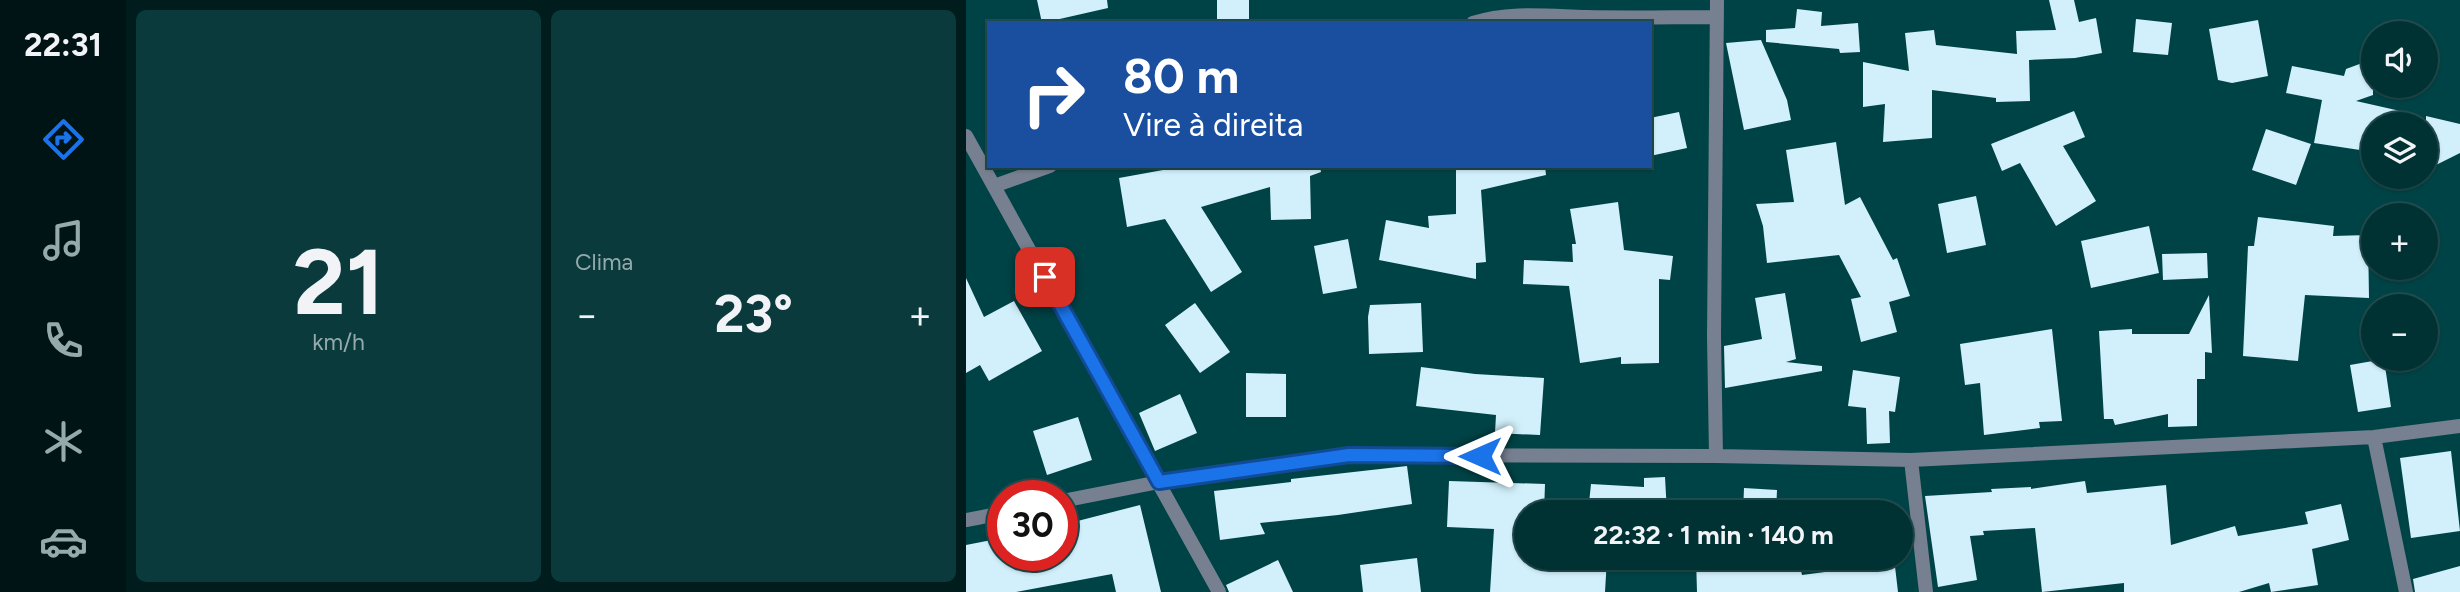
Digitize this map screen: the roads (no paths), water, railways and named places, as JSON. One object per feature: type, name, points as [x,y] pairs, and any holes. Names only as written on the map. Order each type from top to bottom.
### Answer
[{"type":"street","points":[[1716,456],[1714,336],[1717,0]]},
{"type":"street","points":[[1480,21],[1536,14],[1584,17],[1717,17]]},
{"type":"street","points":[[966,136],[1219,592]]},
{"type":"street","points":[[994,186],[1044,168]]},
{"type":"street","points":[[1078,498],[1159,482],[1349,455],[1716,456],[1912,460],[2374,437],[2460,426]]},
{"type":"street","points":[[2374,437],[2406,592]]},
{"type":"street","points":[[1912,460],[1926,592]]},
{"type":"street","points":[[966,520],[987,516]]}]
